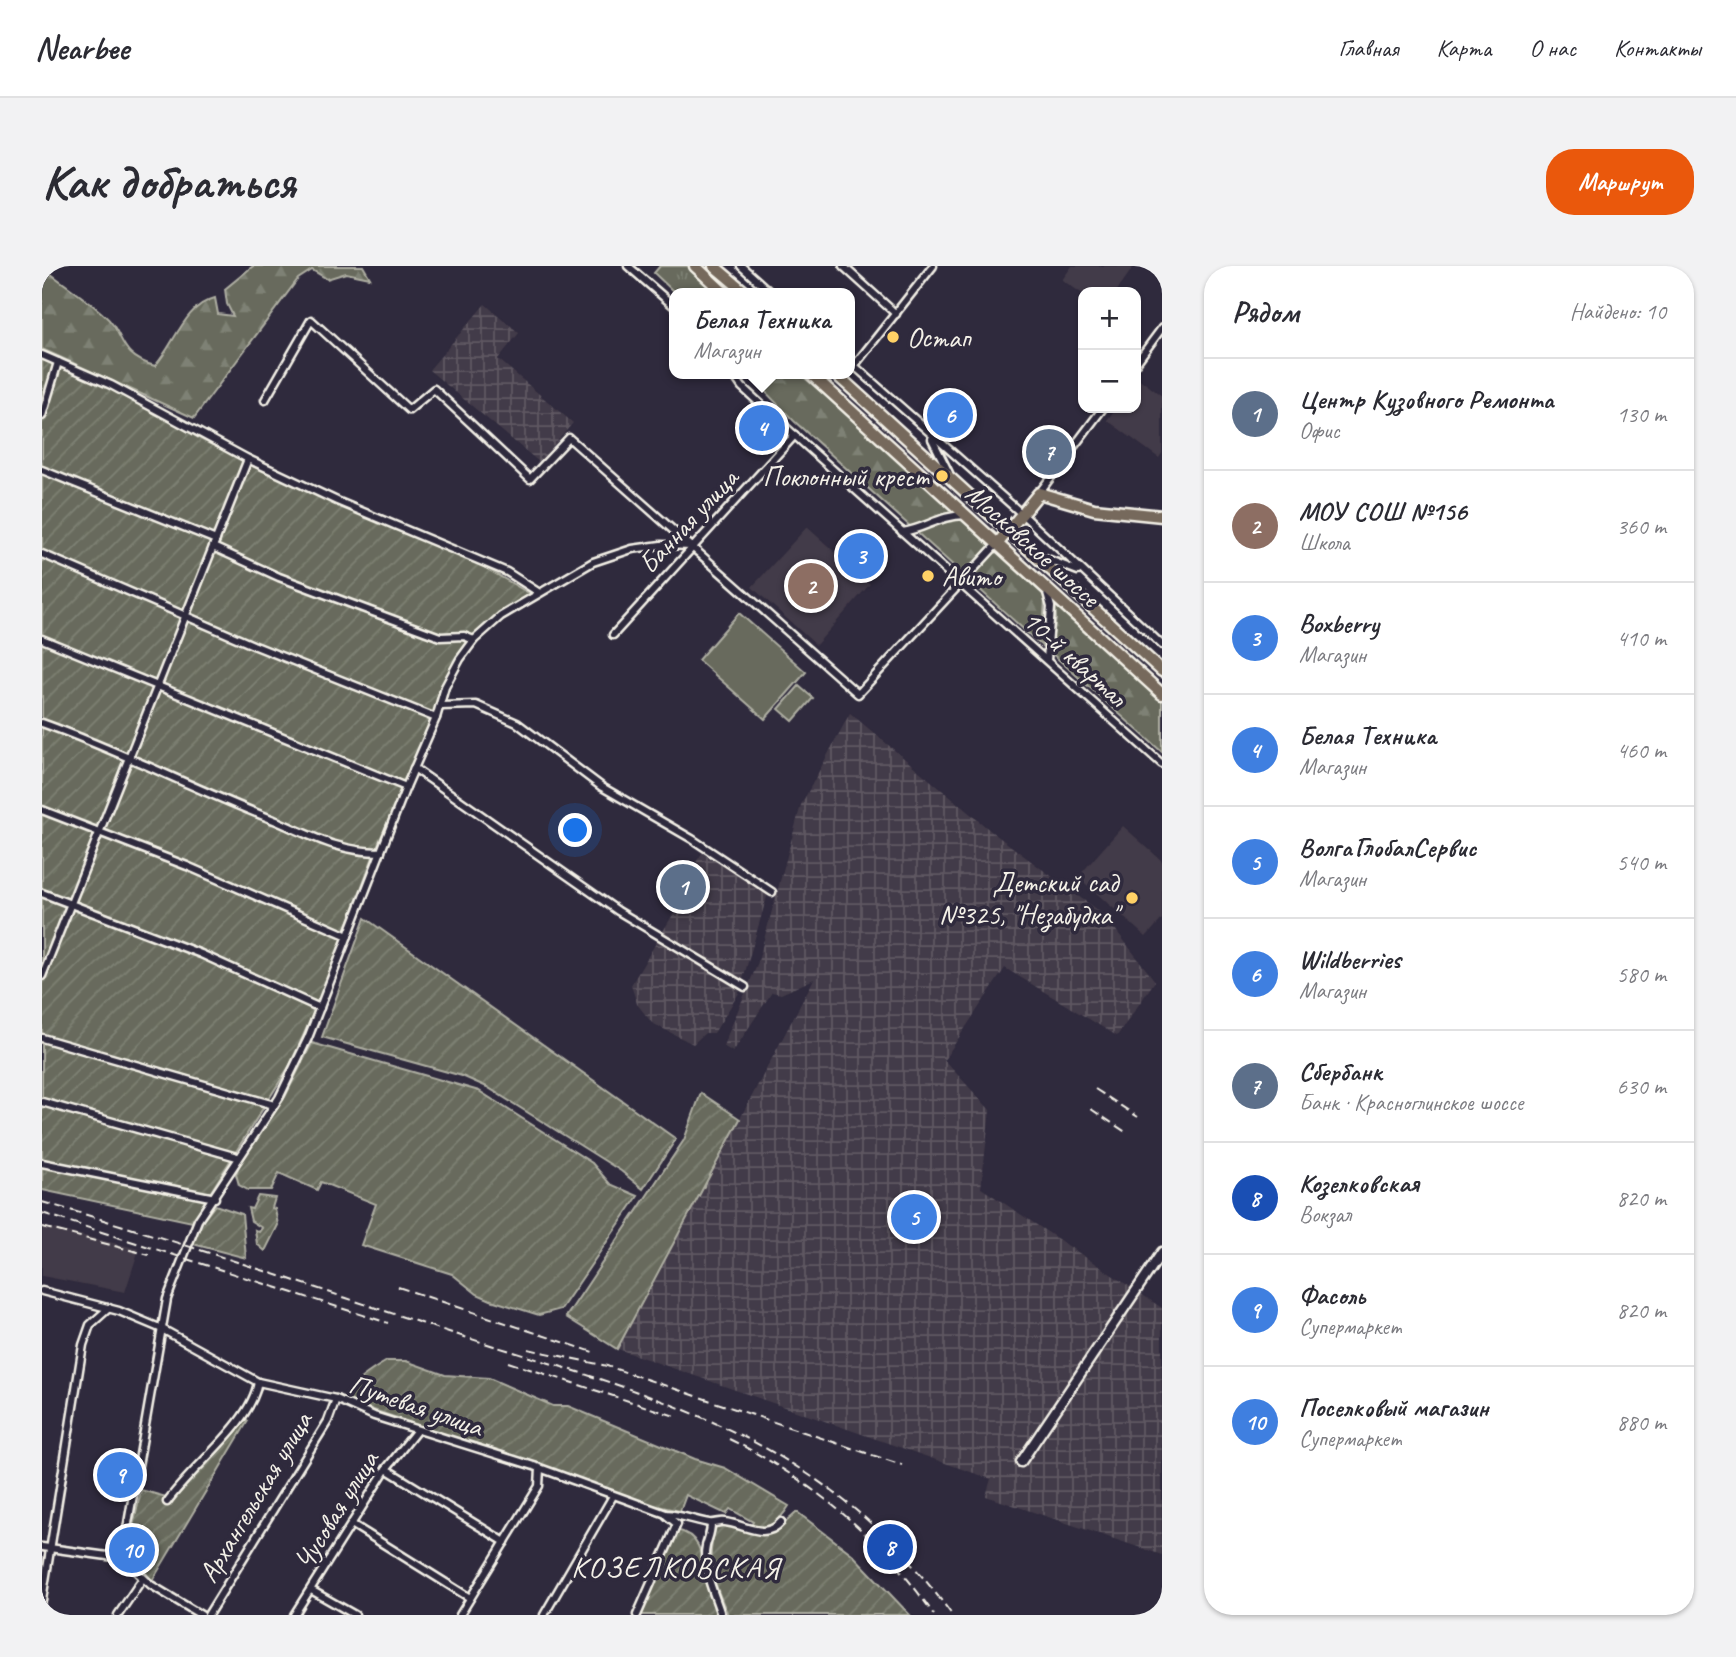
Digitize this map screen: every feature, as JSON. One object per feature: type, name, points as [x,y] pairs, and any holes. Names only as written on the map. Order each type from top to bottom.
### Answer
[{"type":"main road","points":[[695,266],[719,288]]},
{"type":"main road","points":[[714,266],[740,288]]},
{"type":"main road","name":"Московское шоссе","points":[[816,379],[1162,694]]},
{"type":"main road","name":"Московское шоссе","points":[[842,379],[1162,671]]},
{"type":"main road","points":[[998,543],[1040,493],[1094,509],[1162,516]]},
{"type":"street","points":[[628,266],[669,302]]},
{"type":"street","points":[[741,266],[765,288]]},
{"type":"street","points":[[843,266],[896,314]]},
{"type":"street","points":[[855,361],[933,266]]},
{"type":"street","points":[[265,400],[311,320],[409,410],[434,389],[530,480],[569,438],[858,694],[998,543]]},
{"type":"street","points":[[1141,356],[1162,328]]},
{"type":"street","points":[[42,355],[111,385],[160,410],[193,432],[248,459],[337,501],[507,572],[538,592]]},
{"type":"street","points":[[42,416],[58,362]]},
{"type":"street","points":[[855,367],[1022,514],[1162,645]]},
{"type":"street","name":"10-й квартал","points":[[736,379],[794,435],[1162,764]]},
{"type":"street","points":[[1040,493],[1099,413]]},
{"type":"street","points":[[929,434],[950,476]]},
{"type":"street","name":"Банная улица","points":[[612,635],[794,435]]},
{"type":"street","points":[[42,976],[68,905],[248,459]]},
{"type":"street","points":[[42,470],[215,544],[279,576],[440,637],[464,636],[474,640]]},
{"type":"street","points":[[902,532],[917,531],[945,516],[966,515]]},
{"type":"street","points":[[122,1558],[167,1298],[195,1229],[237,1157],[274,1105],[320,1008],[406,787],[436,718],[445,687],[474,640],[538,592],[593,562],[632,549],[662,545],[692,547]]},
{"type":"street","points":[[42,554],[187,614],[253,645],[436,718]]},
{"type":"street","points":[[1037,555],[1083,573]]},
{"type":"street","points":[[1046,589],[1051,607],[1046,660]]},
{"type":"street","points":[[42,639],[406,787]]},
{"type":"street","points":[[440,706],[476,705],[517,723],[602,787],[692,839],[772,892]]},
{"type":"street","points":[[42,723],[101,744],[199,791],[344,850],[381,852]]},
{"type":"street","points":[[414,768],[618,911],[745,987]]},
{"type":"street","points":[[42,810],[348,936]]},
{"type":"street","points":[[42,893],[201,954],[320,1008]]},
{"type":"street","points":[[42,1038],[274,1105]]},
{"type":"street","points":[[42,1102],[237,1157]]},
{"type":"street","points":[[42,1163],[215,1198]]},
{"type":"street","points":[[1021,1462],[1162,1252]]},
{"type":"street","name":"Путевая улица","points":[[42,1291],[109,1308],[162,1329],[258,1382],[336,1399],[417,1430],[540,1469],[666,1514],[682,1515],[711,1524],[723,1522],[754,1532],[775,1528],[781,1522]]},
{"type":"street","points":[[42,1600],[83,1345],[90,1325],[109,1308]]},
{"type":"street","points":[[167,1502],[182,1481],[248,1408],[258,1382]]},
{"type":"street","name":"Архангельская улица","points":[[208,1615],[328,1421],[336,1399]]},
{"type":"street","name":"Чусовая улица","points":[[294,1615],[386,1469],[417,1430]]},
{"type":"street","points":[[386,1469],[505,1542]]},
{"type":"street","points":[[460,1615],[539,1486],[540,1469]]},
{"type":"street","points":[[544,1615],[612,1496]]},
{"type":"street","points":[[638,1615],[677,1524],[666,1514]]},
{"type":"street","points":[[711,1524],[711,1536],[705,1547],[709,1576],[721,1615]]},
{"type":"street","points":[[353,1525],[470,1598]]},
{"type":"street","points":[[42,1547],[122,1558],[143,1578],[201,1615]]},
{"type":"street","points":[[118,1615],[143,1578]]},
{"type":"street","points":[[311,1590],[355,1615]]},
{"type":"shaded area","points":[[1072,266],[1134,266],[1119,287],[1078,287],[1078,291],[1062,280]]},
{"type":"shaded area","points":[[485,304],[519,333],[498,359],[573,423],[539,462],[429,370]]},
{"type":"shaded area","points":[[1141,380],[1162,396],[1162,453],[1159,458],[1107,420],[1112,413],[1141,413]]},
{"type":"shaded area","points":[[807,527],[870,584],[816,645],[752,587]]},
{"type":"shaded area","points":[[850,713],[992,832],[1105,916],[1155,981],[1117,1036],[1005,968],[944,1060],[990,1110],[981,1188],[1162,1308],[1162,1555],[986,1496],[991,1479],[618,1349],[814,979],[781,994],[772,992],[733,1052],[723,1046],[757,965],[801,805]]},
{"type":"shaded area","name":"Детский сад №325, \"Незабудка\"","points":[[1123,826],[1162,861],[1162,919],[1146,937],[1078,877]]},
{"type":"shaded area","points":[[702,853],[768,893],[739,993],[714,1033],[705,1033],[693,1044],[652,1023],[637,1004],[631,985],[681,901],[675,895]]},
{"type":"shaded area","points":[[42,1226],[139,1249],[125,1292],[42,1276]]},
{"type":"green space","points":[[253,266],[363,266],[370,278],[346,273],[327,279],[312,270],[298,279],[194,418],[42,349],[42,267],[103,314],[127,350],[155,366],[188,317],[204,302],[215,298],[218,314],[233,316],[227,304],[225,289]]},
{"type":"green space","points":[[660,266],[688,266],[712,288],[670,288],[654,273]]},
{"type":"green space","points":[[42,357],[122,393],[204,441],[366,516],[463,555],[532,595],[500,614],[471,638],[452,673],[376,849],[317,1005],[290,1065],[192,1222],[42,1190]]},
{"type":"green space","points":[[753,379],[806,379],[966,515],[1041,584],[1045,600],[1042,646],[794,421]]},
{"type":"green space","points":[[1055,597],[1162,693],[1162,752],[1050,652],[1056,619]]},
{"type":"green space","points":[[739,613],[806,672],[765,719],[698,660]]},
{"type":"green space","points":[[799,686],[813,698],[793,721],[779,709]]},
{"type":"green space","points":[[365,918],[676,1139],[643,1189],[621,1171],[487,1087],[462,1076],[322,1037]]},
{"type":"green space","points":[[312,1043],[479,1091],[592,1163],[610,1184],[638,1196],[561,1309],[539,1315],[491,1300],[477,1294],[452,1274],[361,1245],[376,1204],[321,1182],[317,1190],[279,1173],[271,1190],[248,1190],[239,1185],[236,1174],[240,1163],[285,1097]]},
{"type":"green space","points":[[701,1093],[740,1119],[617,1349],[566,1317],[684,1140]]},
{"type":"green space","points":[[258,1196],[275,1198],[272,1208],[275,1209],[278,1225],[265,1251],[257,1244],[255,1230],[259,1232],[262,1228],[251,1221],[248,1208],[252,1209]]},
{"type":"green space","points":[[215,1205],[242,1214],[246,1258],[193,1244],[199,1226]]},
{"type":"green space","points":[[387,1361],[406,1361],[445,1375],[489,1378],[553,1406],[568,1406],[695,1459],[725,1468],[789,1506],[773,1523],[750,1528],[753,1522],[730,1509],[726,1514],[686,1495],[680,1511],[653,1505],[344,1400],[352,1387]]},
{"type":"green space","points":[[245,1418],[248,1421],[152,1581],[141,1566],[148,1557],[129,1544],[141,1490],[166,1497]]},
{"type":"green space","points":[[797,1512],[852,1554],[910,1615],[728,1615],[712,1572],[711,1551],[716,1527],[736,1526],[761,1533],[782,1525]]},
{"type":"green space","points":[[676,1530],[691,1537],[699,1548],[707,1587],[717,1615],[641,1615]]},
{"type":"railway","points":[[1095,1089],[1138,1117]]},
{"type":"railway","points":[[1091,1109],[1127,1133]]},
{"type":"railway","points":[[42,1202],[185,1245],[574,1371],[714,1422],[779,1456],[840,1498],[898,1550],[952,1615]]},
{"type":"railway","points":[[42,1213],[388,1323]]},
{"type":"railway","points":[[42,1227],[149,1255]]},
{"type":"railway","points":[[398,1287],[593,1352]]},
{"type":"railway","points":[[528,1349],[607,1366],[902,1465]]},
{"type":"railway","points":[[508,1362],[675,1416]]},
{"type":"railway","points":[[729,1439],[788,1473],[843,1514],[893,1562],[934,1615]]},
{"type":"place","name":"Остап","points":[[893,337]]},
{"type":"place","name":"Wildberries","points":[[950,415]]},
{"type":"place","name":"Белая Техника","points":[[762,428]]},
{"type":"place","name":"Сбербанк","points":[[1049,452]]},
{"type":"place","name":"Поклонный крест","points":[[942,476]]},
{"type":"place","name":"Boxberry","points":[[861,556]]},
{"type":"place","name":"Авито","points":[[928,576]]},
{"type":"place","name":"МОУ СОШ №156","points":[[811,586]]},
{"type":"place","name":"Центр Кузовного Ремонта","points":[[683,887]]},
{"type":"place","name":"Детский сад №325, \"Незабудка\"","points":[[1132,898]]},
{"type":"place","name":"ВолгаГлобалСервис","points":[[914,1217]]},
{"type":"place","name":"Фасоль","points":[[120,1475]]},
{"type":"place","name":"Козелковская","points":[[890,1547]]},
{"type":"place","name":"Поселковый магазин","points":[[132,1550]]},
{"type":"district","name":"КОЗЕЛКОВСКАЯ","points":[[676,1567]]}]
